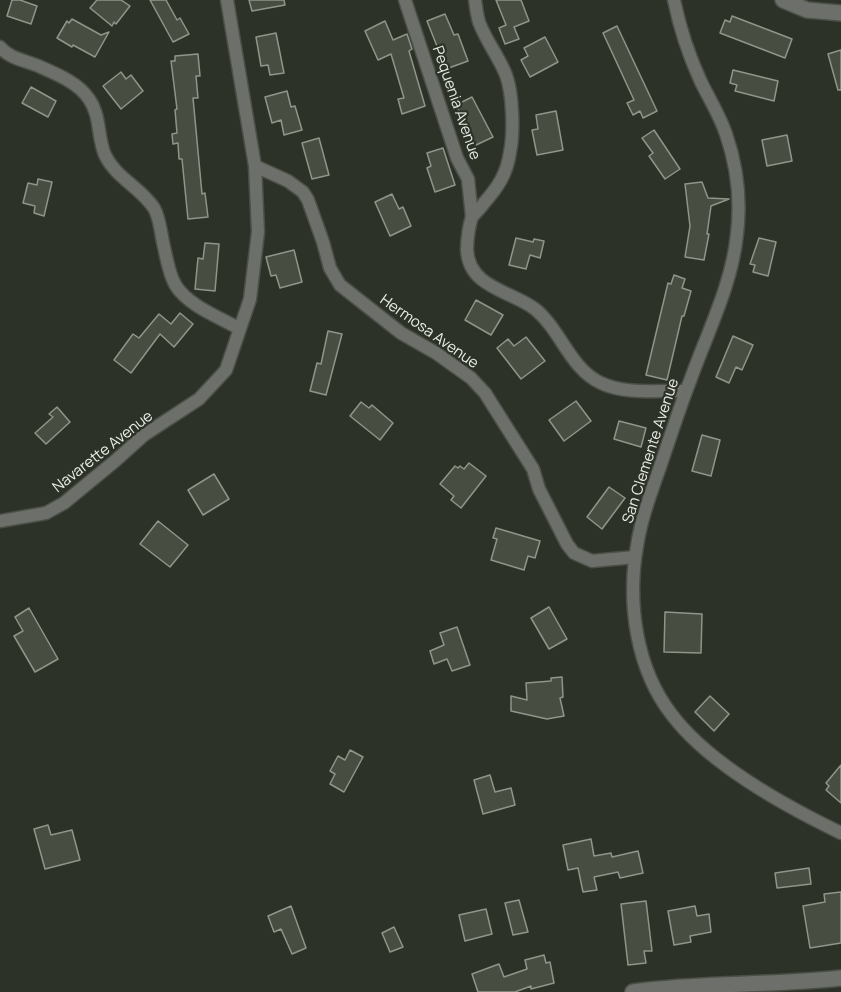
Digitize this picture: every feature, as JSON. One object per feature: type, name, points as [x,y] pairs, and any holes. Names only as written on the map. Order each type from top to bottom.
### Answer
[{"type":"street","name":"Navarette Avenue","points":[[0,521],[46,513],[64,503],[144,435],[199,399],[226,370],[250,299],[258,232],[255,166],[227,0]]},
{"type":"street","name":"Pequenia Avenue","points":[[405,0],[457,158],[468,179],[472,217],[467,250],[475,271],[492,288],[537,310],[577,364],[597,382],[629,390],[686,391]]},
{"type":"street","points":[[472,217],[501,184],[511,151],[511,100],[506,76],[479,21],[475,0]]},
{"type":"street","name":"San Clemente Avenue","points":[[674,0],[690,57],[726,134],[734,164],[738,193],[737,234],[729,273],[641,522],[633,584],[639,643],[648,673],[671,714],[692,738],[740,775],[785,804],[841,833]]},
{"type":"street","points":[[783,0],[807,10],[841,13]]},
{"type":"street","points":[[0,47],[18,60],[70,82],[88,97],[96,110],[99,120],[99,140],[110,164],[122,178],[147,199],[156,211],[169,272],[175,285],[192,302],[240,329]]},
{"type":"street","name":"Hermosa Avenue","points":[[255,166],[288,181],[303,192],[308,200],[330,267],[340,285],[401,333],[436,353],[471,378],[485,393],[533,470],[538,489],[574,553],[592,561],[636,557]]},
{"type":"street","points":[[633,992],[675,986],[841,978]]},
{"type":"building","points":[[12,0],[20,0],[37,6],[31,24],[7,16]]},
{"type":"building","points":[[97,0],[121,0],[130,6],[112,26],[90,8]]},
{"type":"building","points":[[150,0],[166,0],[177,20],[180,18],[189,34],[173,42]]},
{"type":"building","points":[[249,0],[284,0],[285,5],[252,11]]},
{"type":"building","points":[[496,0],[521,0],[529,21],[514,27],[519,39],[505,44],[499,28],[506,25]]},
{"type":"building","points":[[445,14],[454,35],[458,34],[468,61],[446,69],[427,21]]},
{"type":"building","points":[[732,16],[792,39],[785,58],[720,33],[725,20],[730,22]]},
{"type":"building","points":[[72,19],[101,35],[109,32],[95,57],[57,38],[67,21],[69,23]]},
{"type":"building","points":[[385,21],[393,40],[407,34],[412,49],[409,51],[425,106],[402,114],[398,99],[404,98],[391,54],[378,60],[365,31]]},
{"type":"building","points":[[617,26],[657,111],[643,118],[640,111],[633,115],[627,103],[634,100],[603,33]]},
{"type":"building","points":[[276,33],[284,73],[270,75],[268,65],[261,66],[256,37]]},
{"type":"building","points":[[545,37],[558,62],[530,77],[521,60],[528,56],[524,48]]},
{"type":"building","points":[[841,50],[841,90],[838,90],[828,54]]},
{"type":"building","points":[[198,54],[200,76],[196,76],[198,98],[193,98],[202,194],[205,193],[208,217],[188,219],[182,159],[179,159],[178,143],[173,144],[172,134],[177,133],[175,110],[177,109],[171,61],[175,61],[175,56]]},
{"type":"building","points":[[733,70],[778,81],[774,101],[735,91],[737,85],[730,83]]},
{"type":"building","points":[[121,72],[126,79],[131,75],[143,91],[121,109],[103,86]]},
{"type":"building","points":[[31,87],[56,101],[48,117],[22,103]]},
{"type":"building","points":[[287,91],[291,107],[295,106],[302,130],[284,135],[281,120],[272,123],[265,97]]},
{"type":"building","points":[[472,97],[493,137],[476,145],[456,105]]},
{"type":"building","points":[[556,111],[563,150],[537,155],[532,130],[538,129],[536,115]]},
{"type":"building","points":[[654,130],[680,169],[665,179],[649,156],[653,153],[642,138]]},
{"type":"building","points":[[787,135],[792,161],[767,166],[762,140]]},
{"type":"building","points":[[319,138],[329,175],[312,179],[302,143]]},
{"type":"building","points":[[443,148],[455,185],[435,192],[427,168],[431,166],[427,153]]},
{"type":"building","points":[[38,179],[52,182],[44,216],[34,213],[35,206],[23,203],[28,183],[37,185]]},
{"type":"building","points":[[702,182],[708,198],[729,199],[711,206],[704,260],[685,257],[690,226],[685,184]]},
{"type":"building","points":[[392,194],[399,209],[403,207],[411,226],[390,236],[375,202]]},
{"type":"building","points":[[516,238],[533,242],[534,239],[544,241],[540,258],[530,255],[526,269],[509,265]]},
{"type":"building","points":[[759,238],[776,242],[768,276],[753,272],[755,265],[750,264]]},
{"type":"building","points":[[205,243],[219,244],[215,291],[195,289],[198,258],[203,259]]},
{"type":"building","points":[[294,250],[302,282],[280,288],[276,275],[271,276],[266,257]]},
{"type":"building","points":[[674,275],[685,279],[682,288],[691,291],[684,316],[682,316],[667,380],[646,375],[668,283],[671,284]]},
{"type":"building","points":[[476,300],[503,315],[491,335],[465,320]]},
{"type":"building","points":[[180,313],[193,324],[174,347],[160,334],[131,373],[114,360],[133,334],[139,338],[159,314],[171,324]]},
{"type":"building","points":[[328,331],[342,334],[326,395],[310,391],[317,363],[321,364]]},
{"type":"building","points":[[733,336],[753,345],[742,370],[736,367],[729,383],[716,377]]},
{"type":"building","points":[[526,337],[545,361],[521,379],[497,348],[508,339],[514,346]]},
{"type":"building","points":[[576,401],[591,421],[564,441],[549,420]]},
{"type":"building","points":[[361,402],[369,408],[372,405],[393,423],[380,440],[350,416]]},
{"type":"building","points":[[57,407],[70,422],[46,444],[35,433],[53,417],[49,414]]},
{"type":"building","points":[[619,421],[646,428],[641,447],[614,439]]},
{"type":"building","points":[[702,435],[720,440],[711,476],[692,471]]},
{"type":"building","points":[[469,463],[486,476],[461,508],[451,500],[454,496],[440,484],[455,466],[464,469]]},
{"type":"building","points":[[214,474],[229,499],[203,515],[188,490]]},
{"type":"building","points":[[609,487],[625,498],[602,529],[587,517]]},
{"type":"building","points":[[158,521],[188,545],[170,567],[140,544]]},
{"type":"building","points":[[496,528],[540,541],[535,558],[528,556],[524,570],[491,560],[497,539],[493,538]]},
{"type":"building","points":[[549,607],[567,639],[549,649],[531,618]]},
{"type":"building","points":[[29,608],[58,659],[35,672],[14,636],[23,631],[15,617]]},
{"type":"building","points":[[665,612],[702,614],[701,653],[664,652]]},
{"type":"building","points":[[457,627],[470,665],[452,671],[447,659],[434,664],[430,651],[444,645],[440,633]]},
{"type":"building","points":[[562,677],[563,697],[560,698],[564,716],[547,719],[511,711],[511,696],[527,700],[526,683],[551,681],[551,678]]},
{"type":"building","points":[[710,696],[729,714],[714,731],[695,712]]},
{"type":"building","points":[[350,750],[363,757],[344,792],[330,784],[335,774],[330,771],[338,756],[345,760]]},
{"type":"building","points":[[841,765],[841,803],[826,790],[829,786],[826,783]]},
{"type":"building","points":[[490,775],[495,792],[511,788],[515,805],[483,814],[474,780]]},
{"type":"building","points":[[48,825],[51,835],[72,830],[80,860],[45,869],[34,829]]},
{"type":"building","points":[[591,839],[594,856],[611,853],[612,857],[638,851],[643,873],[620,878],[618,872],[594,877],[597,890],[583,892],[578,868],[568,870],[563,845]]},
{"type":"building","points":[[809,868],[811,884],[777,888],[775,873]]},
{"type":"building","points":[[841,892],[841,943],[810,948],[803,906],[825,902],[824,894]]},
{"type":"building","points":[[519,900],[528,932],[513,935],[505,903]]},
{"type":"building","points":[[646,901],[652,951],[644,951],[646,963],[628,965],[621,904]]},
{"type":"building","points":[[291,906],[306,948],[292,954],[281,929],[274,932],[268,916]]},
{"type":"building","points":[[695,906],[697,916],[709,914],[711,932],[690,936],[691,942],[674,945],[668,911]]},
{"type":"building","points":[[486,909],[492,934],[465,941],[459,915]]},
{"type":"building","points":[[394,927],[403,947],[390,952],[382,933]]},
{"type":"building","points":[[544,955],[546,963],[550,962],[554,983],[531,989],[531,986],[515,992],[478,992],[472,974],[499,964],[504,977],[527,969],[525,960]]}]
